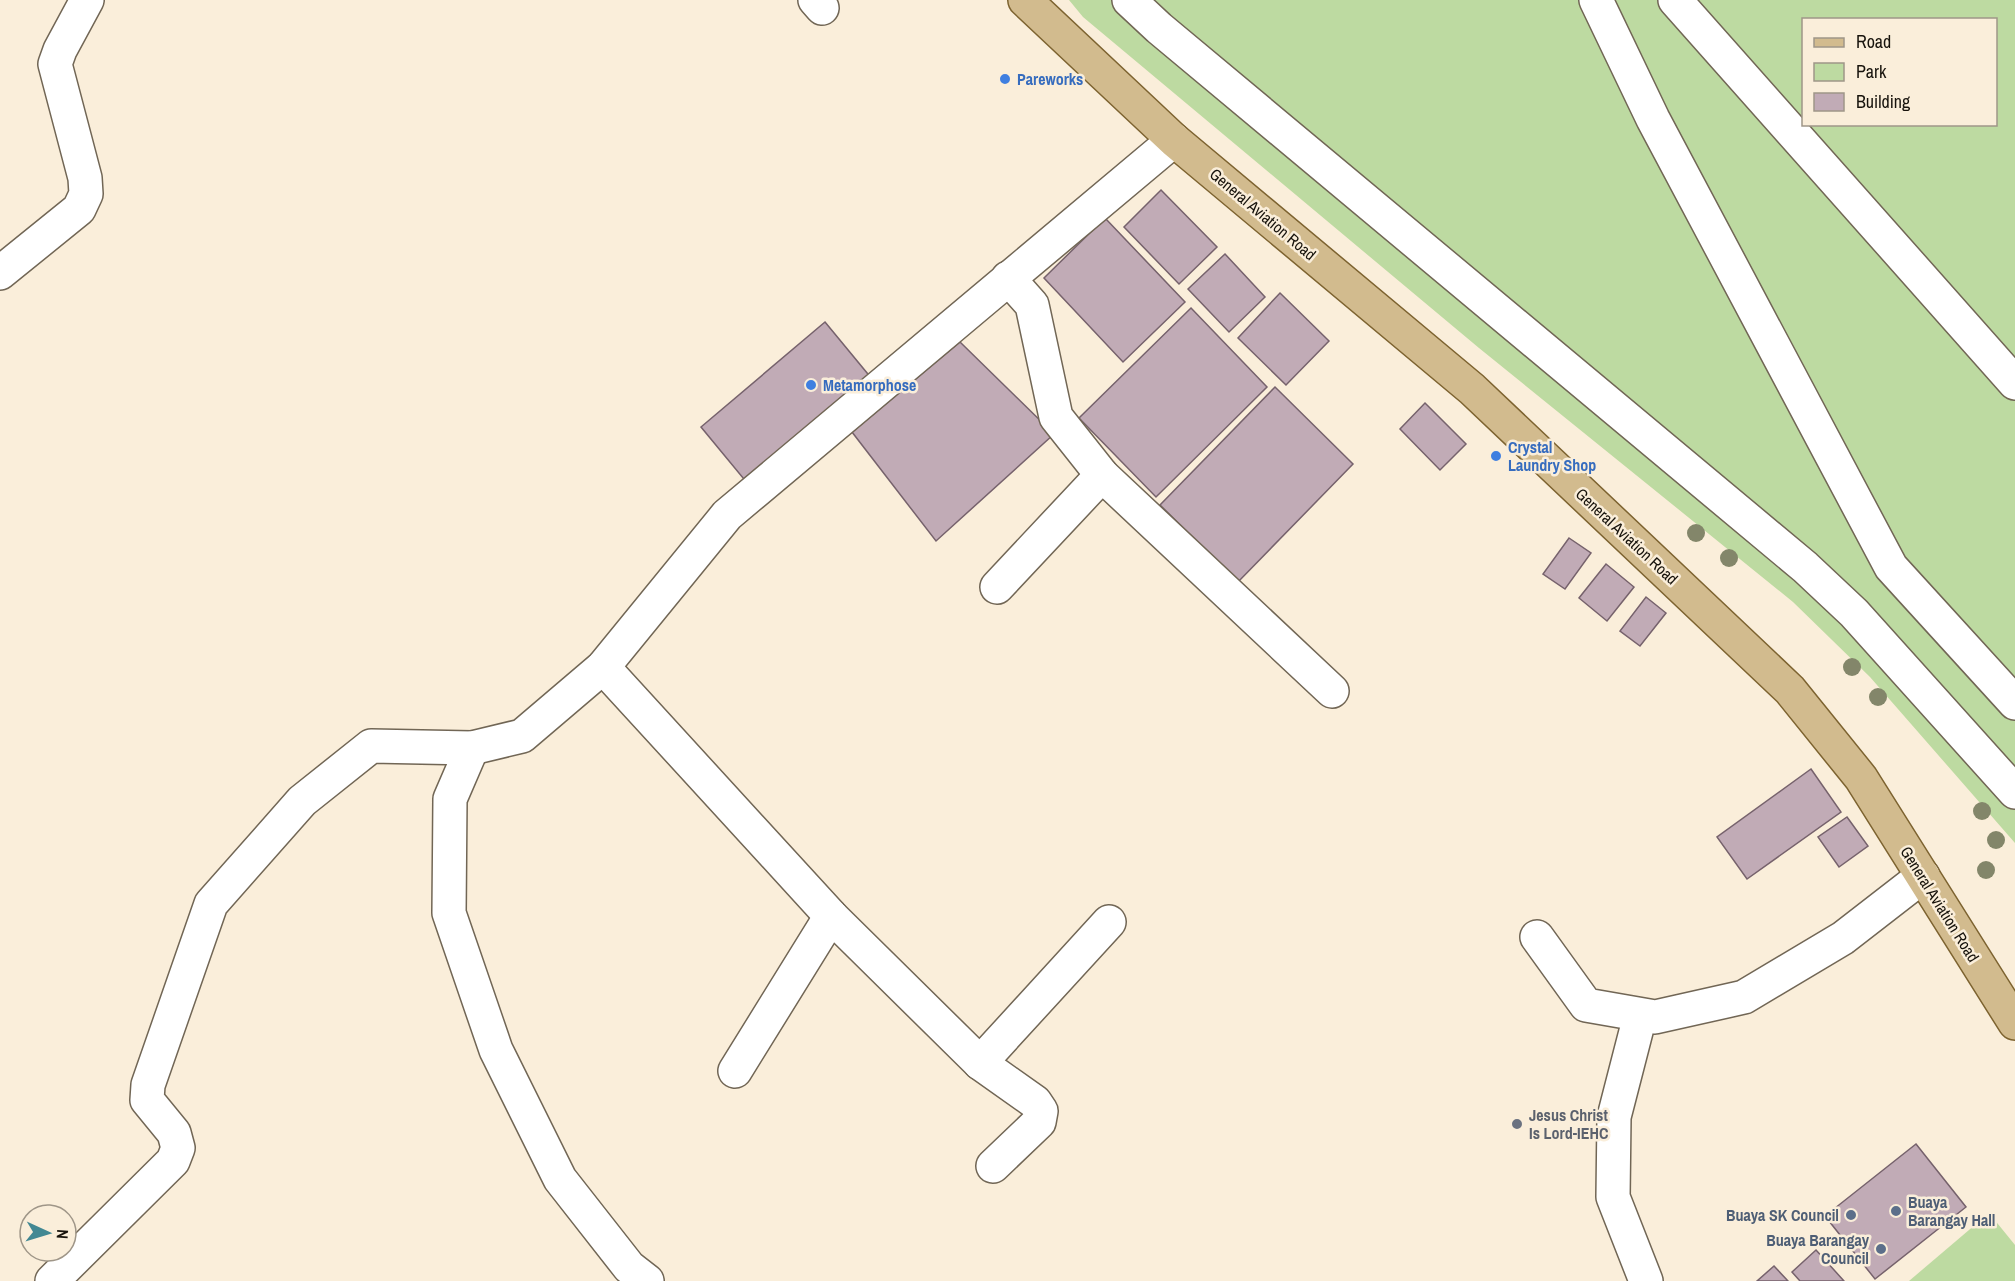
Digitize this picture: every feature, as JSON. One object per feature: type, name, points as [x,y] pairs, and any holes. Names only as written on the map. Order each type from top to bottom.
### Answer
[{"type":"main road","name":"General Aviation Road","points":[[1025,0],[1174,140],[1472,389],[1790,690],[1861,778],[2015,1023]]},
{"type":"street","points":[[0,273],[79,209],[86,194],[85,178],[55,64],[87,0]]},
{"type":"street","points":[[1129,0],[1159,28],[1805,567],[1854,613],[2015,792]]},
{"type":"street","points":[[1596,0],[1664,140],[1892,567],[2015,703]]},
{"type":"street","points":[[1675,0],[2015,383]]},
{"type":"street","points":[[52,1281],[173,1161],[178,1148],[174,1133],[147,1100],[148,1085],[211,904],[302,801],[371,746],[472,748],[522,736],[603,667],[727,515],[1174,140]]},
{"type":"street","points":[[1008,278],[1032,305],[1056,417],[1102,475],[1332,691]]},
{"type":"street","points":[[997,587],[1102,475]]},
{"type":"street","points":[[603,667],[831,916],[980,1063],[1035,1102],[1041,1111],[1039,1122],[993,1166]]},
{"type":"street","points":[[472,748],[450,799],[449,913],[496,1050],[560,1179],[629,1267],[647,1281]]},
{"type":"street","points":[[1537,937],[1586,1005],[1655,1017],[1744,997],[1843,938],[1923,876]]},
{"type":"street","points":[[735,1071],[831,916]]},
{"type":"street","points":[[980,1063],[1109,922]]},
{"type":"street","points":[[1640,1016],[1614,1116],[1613,1197],[1646,1281]]},
{"type":"green space","points":[[1069,0],[2015,0],[2015,843],[1870,677],[1793,602],[1479,348],[1083,17]]},
{"type":"green space","points":[[1989,1213],[2015,1245],[2015,1281],[1909,1281]]},
{"type":"building","points":[[1161,190],[1217,247],[1179,284],[1124,227]]},
{"type":"building","points":[[1105,218],[1185,302],[1123,362],[1044,278]]},
{"type":"building","points":[[1225,254],[1265,297],[1229,332],[1188,289]]},
{"type":"building","points":[[1280,293],[1329,341],[1286,385],[1238,338]]},
{"type":"building","points":[[1191,308],[1267,387],[1156,497],[1079,418]]},
{"type":"building","points":[[825,322],[872,379],[748,484],[701,427]]},
{"type":"building","points":[[960,342],[1054,434],[936,541],[852,432]]},
{"type":"building","points":[[1275,387],[1353,464],[1238,582],[1160,505]]},
{"type":"building","points":[[1425,403],[1466,444],[1440,470],[1400,429]]},
{"type":"building","points":[[1569,538],[1591,553],[1565,589],[1543,574]]},
{"type":"building","points":[[1606,564],[1634,587],[1607,621],[1579,598]]},
{"type":"building","points":[[1646,597],[1666,613],[1640,646],[1620,631]]},
{"type":"building","points":[[1811,769],[1841,812],[1747,879],[1717,837]]},
{"type":"building","points":[[1847,817],[1868,846],[1839,867],[1818,837]]},
{"type":"building","name":"Buaya Barangay Hall","points":[[1916,1144],[1966,1207],[1875,1279],[1825,1216]]},
{"type":"building","points":[[1816,1250],[1844,1281],[1800,1281],[1792,1272]]},
{"type":"building","points":[[1774,1266],[1788,1281],[1757,1281]]},
{"type":"place","name":"Pareworks","points":[[1005,79]]},
{"type":"place","name":"Metamorphose","points":[[811,385]]},
{"type":"place","name":"Crystal Laundry Shop","points":[[1496,456]]},
{"type":"place","name":"Jesus Christ Is Lord-IEHC","points":[[1517,1124]]},
{"type":"place","name":"Buaya Barangay Hall","points":[[1896,1211]]},
{"type":"place","name":"Buaya SK Council","points":[[1851,1215]]},
{"type":"place","name":"Buaya Barangay Council","points":[[1881,1249]]}]
